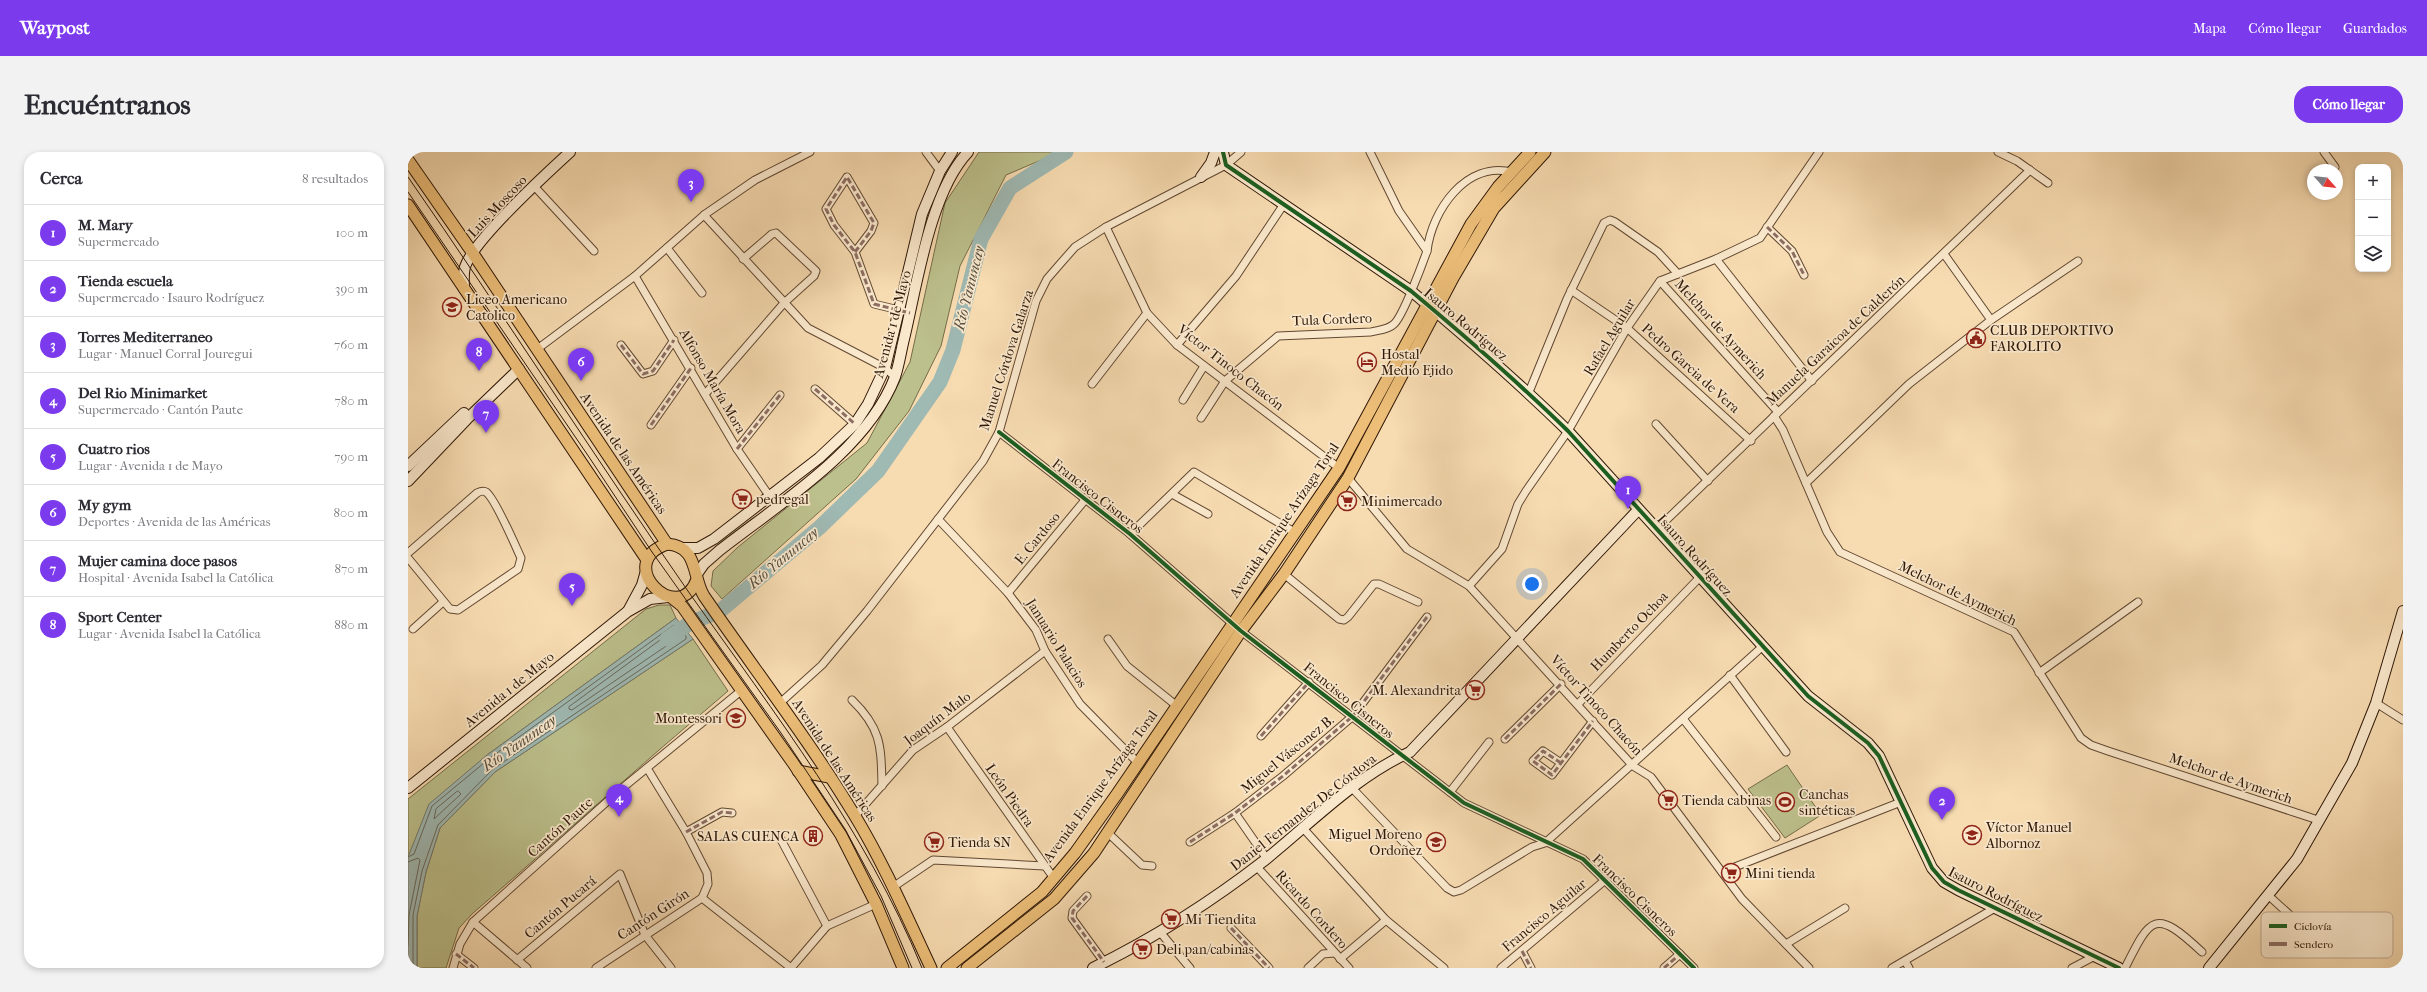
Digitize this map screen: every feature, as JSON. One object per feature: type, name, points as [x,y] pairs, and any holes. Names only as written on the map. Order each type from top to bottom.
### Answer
[{"type":"main road","name":"Avenida Enrique Arízaga Toral","points":[[948,968],[1032,901],[1075,853],[1296,533],[1339,468],[1470,224],[1530,152]]},
{"type":"main road","name":"Avenida Enrique Arízaga Toral","points":[[967,968],[1054,899],[1089,858],[1241,631],[1284,574],[1348,478],[1436,312],[1494,208],[1545,152]]},
{"type":"main road","name":"Avenida de las Américas","points":[[408,160],[472,252],[536,350],[667,544]]},
{"type":"main road","points":[[408,205],[518,366],[647,560]]},
{"type":"main road","points":[[680,548],[667,544],[655,549],[647,560],[646,571],[652,585],[682,606],[742,690],[841,835],[876,904],[903,968]]},
{"type":"main road","name":"Avenida de las Américas","points":[[680,548],[690,558],[704,596],[780,703],[855,816],[893,887],[931,968]]},
{"type":"main road","points":[[670,597],[689,591],[697,577]]},
{"type":"main road","points":[[798,771],[829,777]]},
{"type":"street","name":"Luis Moscoso","points":[[464,289],[465,268],[472,252],[534,186],[570,152]]},
{"type":"street","points":[[536,350],[635,276],[704,215],[755,180],[810,152]]},
{"type":"street","points":[[926,152],[940,171]]},
{"type":"street","name":"Avenida 1 de Mayo","points":[[680,548],[698,548],[704,546],[819,458],[855,424],[868,404],[885,368],[922,214],[940,171],[952,152]]},
{"type":"street","name":"Avenida 1 de Mayo","points":[[697,577],[709,558],[827,466],[859,436],[878,410],[895,377],[932,224],[947,183],[957,163],[968,152]]},
{"type":"street","points":[[1201,177],[1211,163],[1215,152]]},
{"type":"street","points":[[1223,152],[1226,165]]},
{"type":"street","name":"Manuel Córdova Galarza","points":[[780,703],[822,665],[867,611],[983,461],[999,432],[1036,301],[1047,279],[1075,248],[1106,227],[1226,165],[1241,152]]},
{"type":"street","points":[[1370,152],[1399,211],[1427,251]]},
{"type":"street","points":[[1660,281],[1716,259],[1760,238],[1819,152]]},
{"type":"street","points":[[1998,152],[2030,170],[2048,183]]},
{"type":"street","points":[[2324,152],[2333,164]]},
{"type":"street","name":"Isauro Rodríguez","points":[[1226,165],[1411,292],[1529,392],[1568,431],[1808,696],[1868,743],[1879,756],[1937,876],[1958,890],[2119,968]]},
{"type":"street","points":[[1411,292],[1427,251],[1433,224],[1455,191],[1471,176],[1500,169],[1512,172]]},
{"type":"street","name":"Manuela Garaicoa de Calderón","points":[[1657,529],[1751,441],[1776,414],[2030,170]]},
{"type":"street","points":[[855,252],[871,231],[874,223],[847,177],[826,209],[834,226],[855,252],[874,304],[910,313]]},
{"type":"street","points":[[534,186],[594,251]]},
{"type":"street","points":[[1177,345],[1236,276],[1284,204]]},
{"type":"street","points":[[704,215],[808,328],[885,368],[895,377]]},
{"type":"street","points":[[1529,392],[1571,290],[1604,223],[1610,220],[1615,222],[1658,252],[1678,274]]},
{"type":"street","name":"Víctor Tinoco Chacón","points":[[1106,227],[1147,313],[1177,345],[1339,468]]},
{"type":"street","points":[[1767,227],[1792,251],[1804,275]]},
{"type":"street","points":[[706,393],[784,303],[814,276],[816,271],[814,267],[776,233],[772,234],[744,259]]},
{"type":"street","points":[[667,248],[702,293]]},
{"type":"street","points":[[1944,254],[1991,320]]},
{"type":"street","points":[[1716,259],[1812,381]]},
{"type":"street","points":[[1806,483],[1909,384],[1991,320],[2078,261]]},
{"type":"street","name":"Alfonso María Mora","points":[[635,276],[706,393],[737,449],[770,497]]},
{"type":"street","name":"Rafael Aguilar","points":[[1469,586],[1502,549],[1518,504],[1568,431],[1627,328],[1660,281]]},
{"type":"street","name":"Melchor de Aymerich","points":[[1660,281],[1776,414],[1827,532],[1840,552],[2014,632],[2081,738],[2091,745],[2318,820]]},
{"type":"street","name":"Pedro Garcia de Vera","points":[[1571,290],[1627,328],[1751,441]]},
{"type":"street","name":"Tula Cordero","points":[[1201,418],[1225,381],[1282,334],[1383,330],[1394,324],[1411,292]]},
{"type":"street","points":[[1092,384],[1147,313]]},
{"type":"street","points":[[621,345],[643,374],[647,374],[653,371],[674,340]]},
{"type":"street","points":[[408,466],[518,366]]},
{"type":"street","points":[[408,481],[518,366]]},
{"type":"street","points":[[1183,400],[1204,366]]},
{"type":"street","points":[[651,425],[691,368]]},
{"type":"street","points":[[815,389],[855,424]]},
{"type":"street","points":[[737,449],[780,395]]},
{"type":"street","points":[[1656,424],[1708,482]]},
{"type":"street","name":"Francisco Cisneros","points":[[999,432],[1130,534],[1232,624],[1310,682],[1464,803],[1545,843],[1582,859],[1694,968]]},
{"type":"street","points":[[1130,534],[1194,472],[1296,533]]},
{"type":"street","name":"Víctor Tinoco Chacón","points":[[1348,478],[1407,549],[1469,586],[1561,684],[1633,766],[1651,777],[1742,899],[1809,968]]},
{"type":"street","points":[[408,553],[477,493],[486,492],[493,502],[521,558],[521,563],[518,569],[458,610],[450,609],[443,602],[408,558]]},
{"type":"street","points":[[1172,494],[1208,514]]},
{"type":"street","name":"E. Cardoso","points":[[1008,593],[1085,500]]},
{"type":"street","name":"Daniel Fernandez De Córdova","points":[[1093,968],[1160,932],[1257,867],[1302,827],[1353,789],[1419,744],[1516,637],[1638,510]]},
{"type":"street","name":"Januario Palacios","points":[[938,519],[1008,593],[1036,630],[1045,651],[1080,704],[1138,763]]},
{"type":"street","name":"Avenida 1 de Mayo","points":[[627,612],[642,585],[646,571]]},
{"type":"street","points":[[1284,574],[1339,619],[1344,620],[1348,618],[1374,584],[1379,584],[1418,602]]},
{"type":"street","name":"Humberto Ochoa","points":[[1578,704],[1700,577]]},
{"type":"street","name":"Avenida 1 de Mayo","points":[[408,788],[627,612],[650,599],[670,597]]},
{"type":"street","points":[[413,629],[443,602]]},
{"type":"street","points":[[2039,673],[2138,602]]},
{"type":"street","points":[[2209,968],[2269,896],[2297,859],[2352,763],[2376,703],[2403,611]]},
{"type":"street","name":"Miguel Vásconez B.","points":[[1190,842],[1235,813],[1283,776],[1353,716],[1427,617]]},
{"type":"street","points":[[1108,638],[1127,666],[1177,706]]},
{"type":"street","points":[[1353,789],[1447,888],[1454,892],[1461,890],[1532,847],[1545,843],[1684,720],[1730,675],[1763,646]]},
{"type":"street","name":"Joaquín Malo","points":[[855,816],[913,750],[947,727],[1045,651]]},
{"type":"street","points":[[1730,675],[1786,752]]},
{"type":"street","points":[[1261,736],[1310,682]]},
{"type":"street","points":[[1505,740],[1561,684]]},
{"type":"street","name":"Cantón Paute","points":[[453,968],[456,954],[473,922],[647,768],[742,690]]},
{"type":"street","points":[[852,700],[868,715],[874,728],[881,749],[882,786]]},
{"type":"street","points":[[2376,703],[2403,720]]},
{"type":"street","points":[[1684,720],[1776,837]]},
{"type":"street","points":[[1562,763],[1593,721]]},
{"type":"street","name":"León Piedra","points":[[947,727],[1053,878]]},
{"type":"street","points":[[1450,792],[1489,742]]},
{"type":"street","name":"Cantón Girón","points":[[596,968],[702,898],[708,886],[708,877],[686,832],[647,768]]},
{"type":"street","points":[[1722,872],[1901,802]]},
{"type":"street","points":[[686,832],[720,813],[732,813]]},
{"type":"street","name":"Miguel Vásconez B.","points":[[1235,813],[1267,859]]},
{"type":"street","points":[[1302,827],[1386,920],[1444,968]]},
{"type":"street","points":[[1107,832],[1142,865],[1152,866]]},
{"type":"street","points":[[778,834],[827,926]]},
{"type":"street","points":[[893,887],[933,860],[1044,866]]},
{"type":"street","name":"Ricardo Cordero","points":[[1257,867],[1349,968]]},
{"type":"street","name":"Cantón Pucará","points":[[517,960],[620,874],[645,935]]},
{"type":"street","name":"Francisco Aguilar","points":[[1501,968],[1604,881]]},
{"type":"street","points":[[1087,896],[1073,911],[1072,918],[1104,962]]},
{"type":"street","points":[[2269,896],[2287,912]]},
{"type":"street","points":[[702,898],[791,968],[827,926],[876,904]]},
{"type":"street","points":[[1786,944],[1845,908]]},
{"type":"street","points":[[1892,968],[1995,908]]},
{"type":"street","points":[[1340,959],[1386,920]]},
{"type":"street","points":[[473,922],[526,968]]},
{"type":"street","points":[[2125,968],[2143,932],[2151,925],[2160,924],[2176,930],[2202,952]]},
{"type":"street","points":[[1231,928],[1269,968]]},
{"type":"street","points":[[1160,932],[1190,968]]},
{"type":"street","points":[[645,935],[671,968]]},
{"type":"street","points":[[1522,951],[1531,968]]},
{"type":"street","points":[[1308,968],[1322,954],[1334,953]]},
{"type":"street","points":[[456,954],[474,968]]},
{"type":"street","points":[[1664,968],[1680,954]]},
{"type":"street","points":[[2072,968],[2095,956]]},
{"type":"street","points":[[1905,961],[1909,968]]},
{"type":"green space","points":[[979,152],[1060,152],[1006,175],[960,266],[941,346],[909,411],[856,479],[722,599],[711,586],[713,571],[738,547],[867,443],[910,362],[945,203]]},
{"type":"green space","points":[[659,605],[670,605],[676,618],[487,755],[408,857],[408,799],[646,609]]},
{"type":"green space","points":[[693,639],[728,691],[663,746],[472,914],[459,928],[446,968],[417,968],[417,916],[426,872],[440,828],[495,772]]},
{"type":"green space","name":"Canchas sintéticas","points":[[1787,765],[1821,815],[1785,838],[1748,789]]},
{"type":"water","points":[[676,618],[693,639],[495,772],[440,828],[426,872],[417,916],[417,968],[408,968],[408,857],[429,804],[487,755]]},
{"type":"waterway","name":"Río Yanuncay","points":[[667,639],[690,623],[720,611],[820,527],[878,471],[940,382],[953,350],[981,239],[1010,188],[1066,152]]},
{"type":"tram line","points":[[408,177],[654,542],[817,775],[874,869],[922,968]]},
{"type":"tram line","points":[[408,192],[652,552],[781,733],[845,829],[881,896],[912,968]]},
{"type":"marked path","points":[[855,252],[871,231],[874,223],[847,177],[826,209],[834,225],[855,252],[874,304],[910,313]]},
{"type":"marked path","points":[[1767,227],[1792,251],[1804,275]]},
{"type":"marked path","points":[[621,345],[643,374],[653,371],[674,340]]},
{"type":"marked path","points":[[651,425],[691,368]]},
{"type":"marked path","points":[[815,389],[855,424]]},
{"type":"marked path","points":[[737,449],[780,395]]},
{"type":"marked path","points":[[1190,842],[1235,813],[1283,776],[1353,716],[1427,617]]},
{"type":"marked path","points":[[1261,736],[1309,682]]},
{"type":"marked path","points":[[1505,739],[1561,684]]},
{"type":"marked path","points":[[1561,763],[1543,751],[1533,761],[1552,775],[1593,721]]},
{"type":"marked path","points":[[686,832],[722,812],[732,813]]},
{"type":"marked path","points":[[1087,896],[1073,911],[1072,918],[1104,962]]},
{"type":"marked path","points":[[1231,928],[1269,968]]},
{"type":"marked path","points":[[1522,951],[1531,968]]},
{"type":"marked path","points":[[456,954],[474,968]]},
{"type":"marked path","points":[[1664,968],[1680,954]]},
{"type":"cycle path","points":[[1223,152],[1226,165],[1411,291],[1491,360],[1568,431],[1808,696],[1868,743],[1879,756],[1932,868],[1944,882],[2119,968]]},
{"type":"cycle path","points":[[999,432],[1130,534],[1241,631],[1464,803],[1583,859],[1694,968]]},
{"type":"place","name":"Torres Mediterraneo","points":[[691,202]]},
{"type":"place","name":"Liceo Americano Catolico","points":[[452,307]]},
{"type":"place","name":"CLUB DEPORTIVO FAROLITO","points":[[1976,338]]},
{"type":"place","name":"Hostal Medio Ejido","points":[[1367,362]]},
{"type":"place","name":"Sport Center","points":[[479,371]]},
{"type":"place","name":"My gym","points":[[581,381]]},
{"type":"place","name":"Mujer camina doce pasos","points":[[486,433]]},
{"type":"place","name":"pedregal","points":[[742,499]]},
{"type":"place","name":"Minimercado","points":[[1347,501]]},
{"type":"place","name":"M. Mary","points":[[1628,509]]},
{"type":"place","name":"Cuatro rios","points":[[572,606]]},
{"type":"place","name":"M. Alexandrita","points":[[1475,690]]},
{"type":"place","name":"Montessori","points":[[736,718]]},
{"type":"place","name":"Tienda cabinas","points":[[1668,800]]},
{"type":"place","name":"Canchas sintéticas","points":[[1785,802]]},
{"type":"place","name":"Del Rio Minimarket","points":[[619,817]]},
{"type":"place","name":"Tienda escuela","points":[[1942,820]]},
{"type":"place","name":"Víctor Manuel Albornoz","points":[[1972,835]]},
{"type":"place","name":"SALAS CUENCA","points":[[813,836]]},
{"type":"place","name":"Tienda SN","points":[[934,842]]},
{"type":"place","name":"Miguel Moreno Ordoñez","points":[[1436,842]]},
{"type":"place","name":"Mini tienda","points":[[1731,873]]},
{"type":"place","name":"Mi Tiendita","points":[[1171,919]]},
{"type":"place","name":"Deli pan/cabinas","points":[[1142,949]]}]
